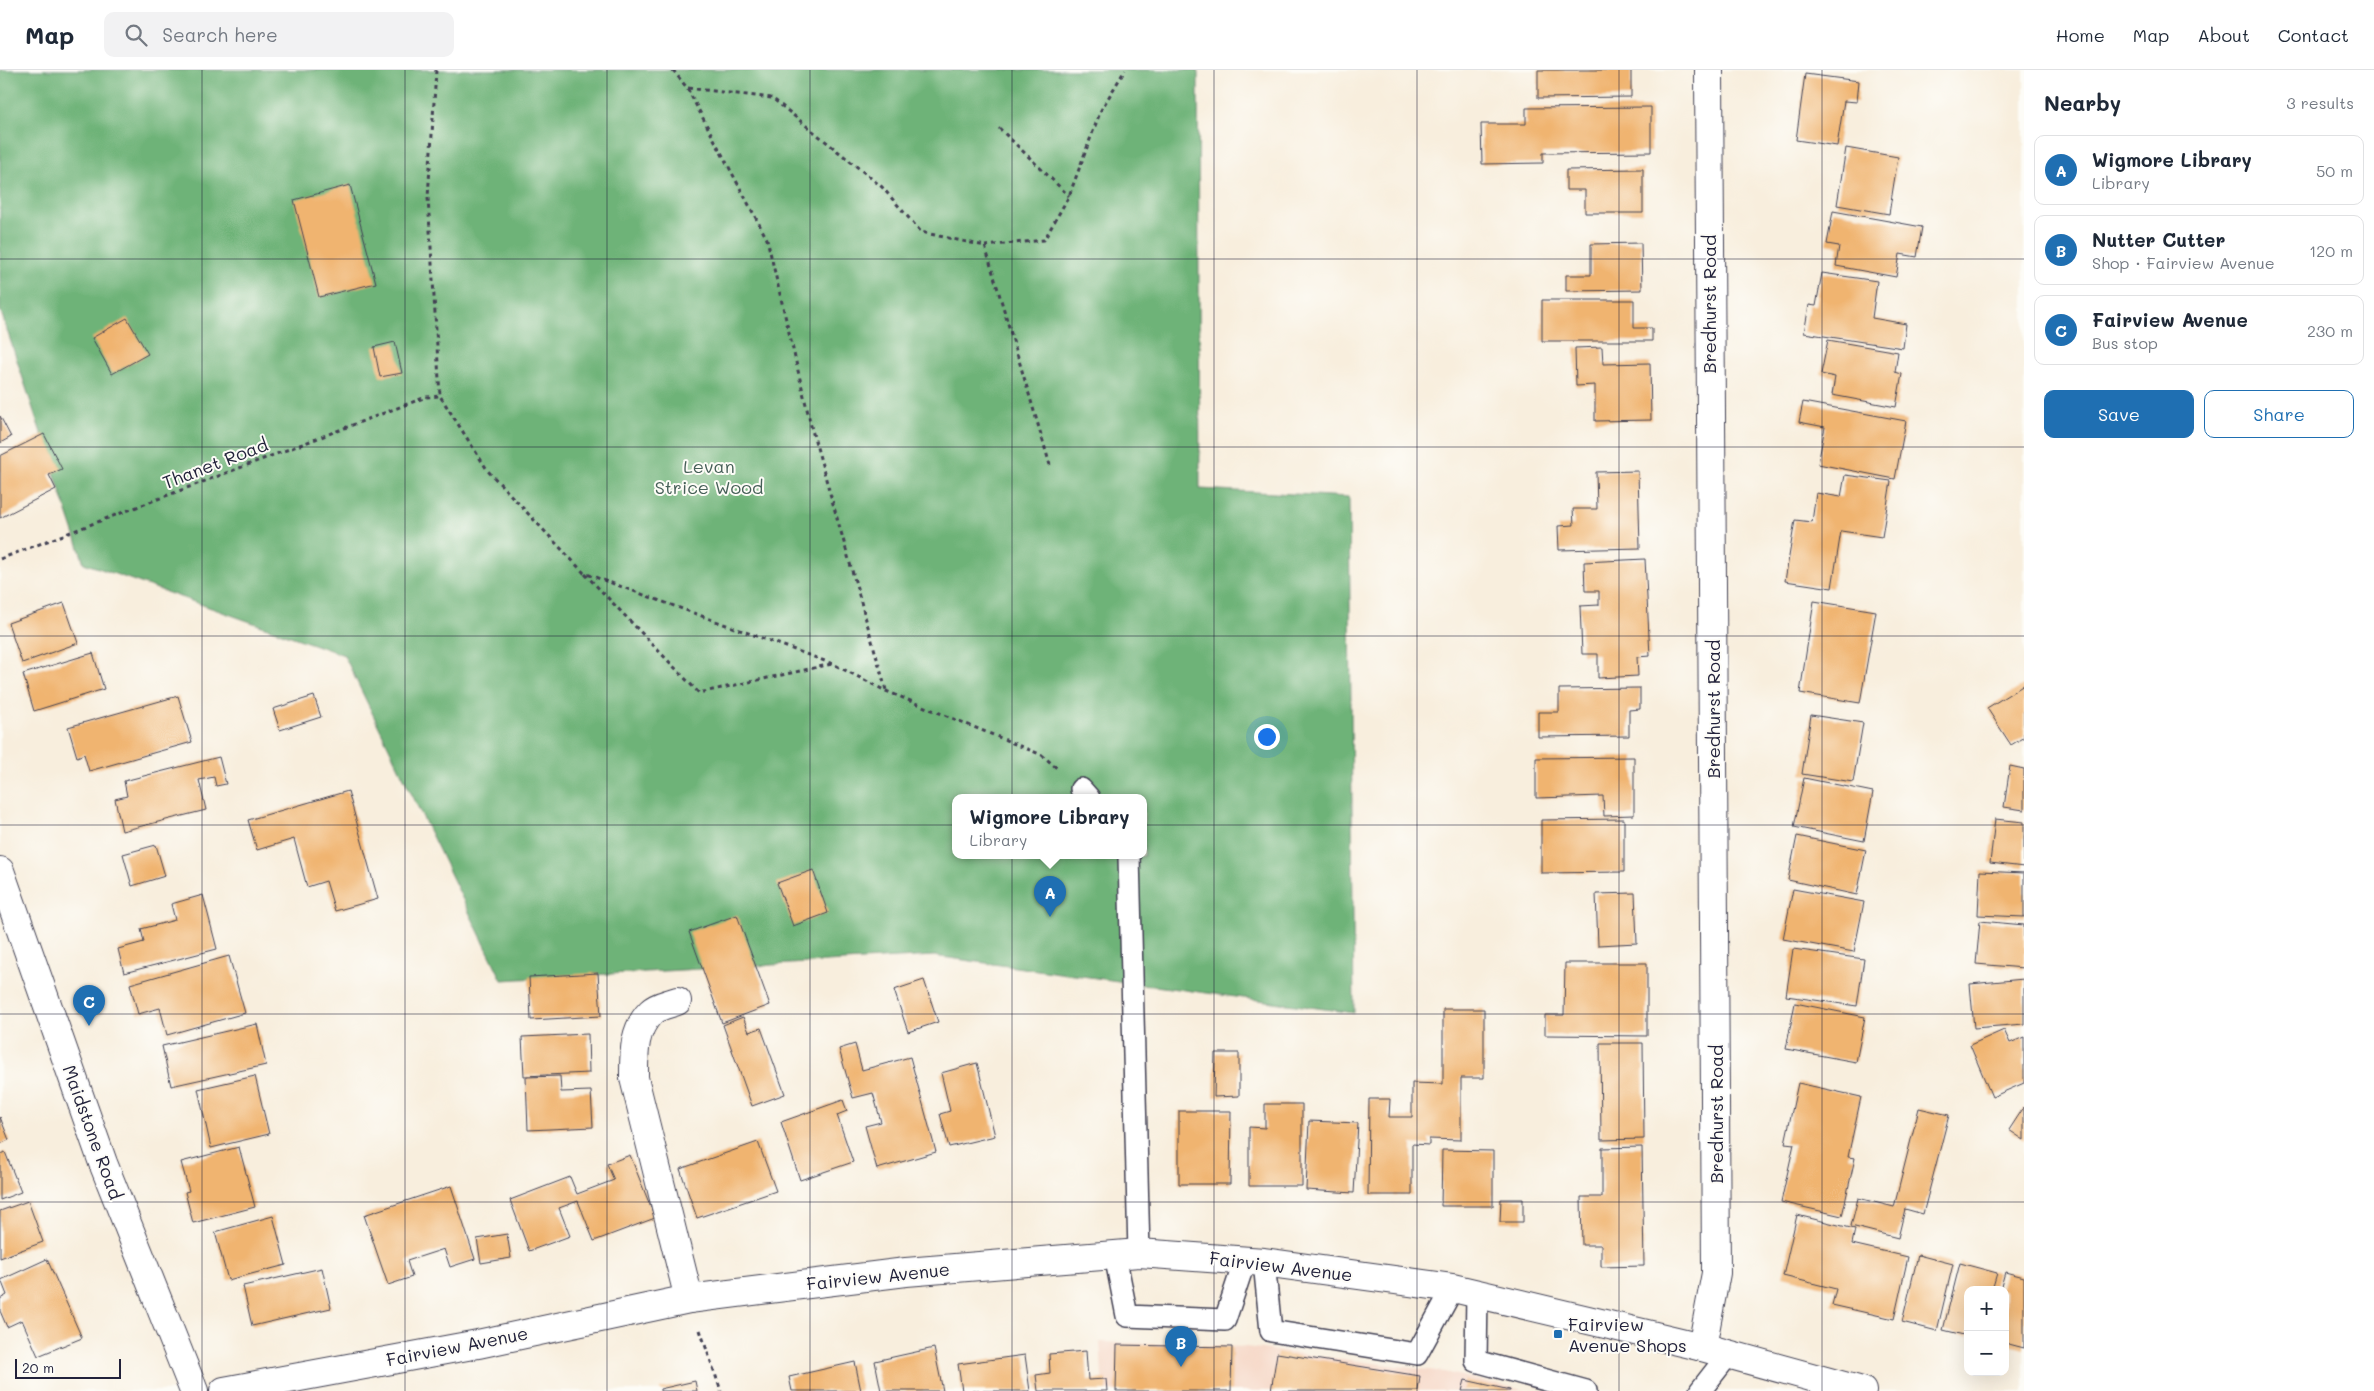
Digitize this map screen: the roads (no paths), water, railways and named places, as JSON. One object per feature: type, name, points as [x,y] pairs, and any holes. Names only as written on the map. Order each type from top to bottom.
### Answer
[{"type":"street","name":"Bredhurst Road","points":[[1702,1347],[1716,1273],[1709,70]]},
{"type":"street","name":"Maidstone Road","points":[[0,871],[103,1163],[194,1391]]},
{"type":"street","points":[[676,1001],[652,1011],[641,1027],[634,1041],[634,1078],[689,1299]]},
{"type":"street","name":"Fairview Avenue","points":[[224,1391],[478,1344],[689,1299],[906,1272],[1127,1254],[1254,1261],[1465,1291],[1702,1347],[1862,1391]]},
{"type":"lane","points":[[1129,859],[1127,1316],[1225,1320],[1254,1261]]},
{"type":"lane","points":[[1254,1261],[1271,1330],[1417,1354],[1465,1291]]},
{"type":"lane","points":[[1465,1291],[1476,1361],[1586,1391]]},
{"type":"lane","points":[[1700,1391],[1728,1355]]},
{"type":"place","name":"Wigmore Library","points":[[1050,917]]},
{"type":"place","name":"Fairview Avenue","points":[[89,1026]]},
{"type":"place","name":"Fairview Avenue Shops","points":[[1558,1334]]},
{"type":"place","name":"Nutter Cutter","points":[[1181,1367]]},
{"type":"park label","name":"Levan Strice Wood","points":[[709,476]]}]
